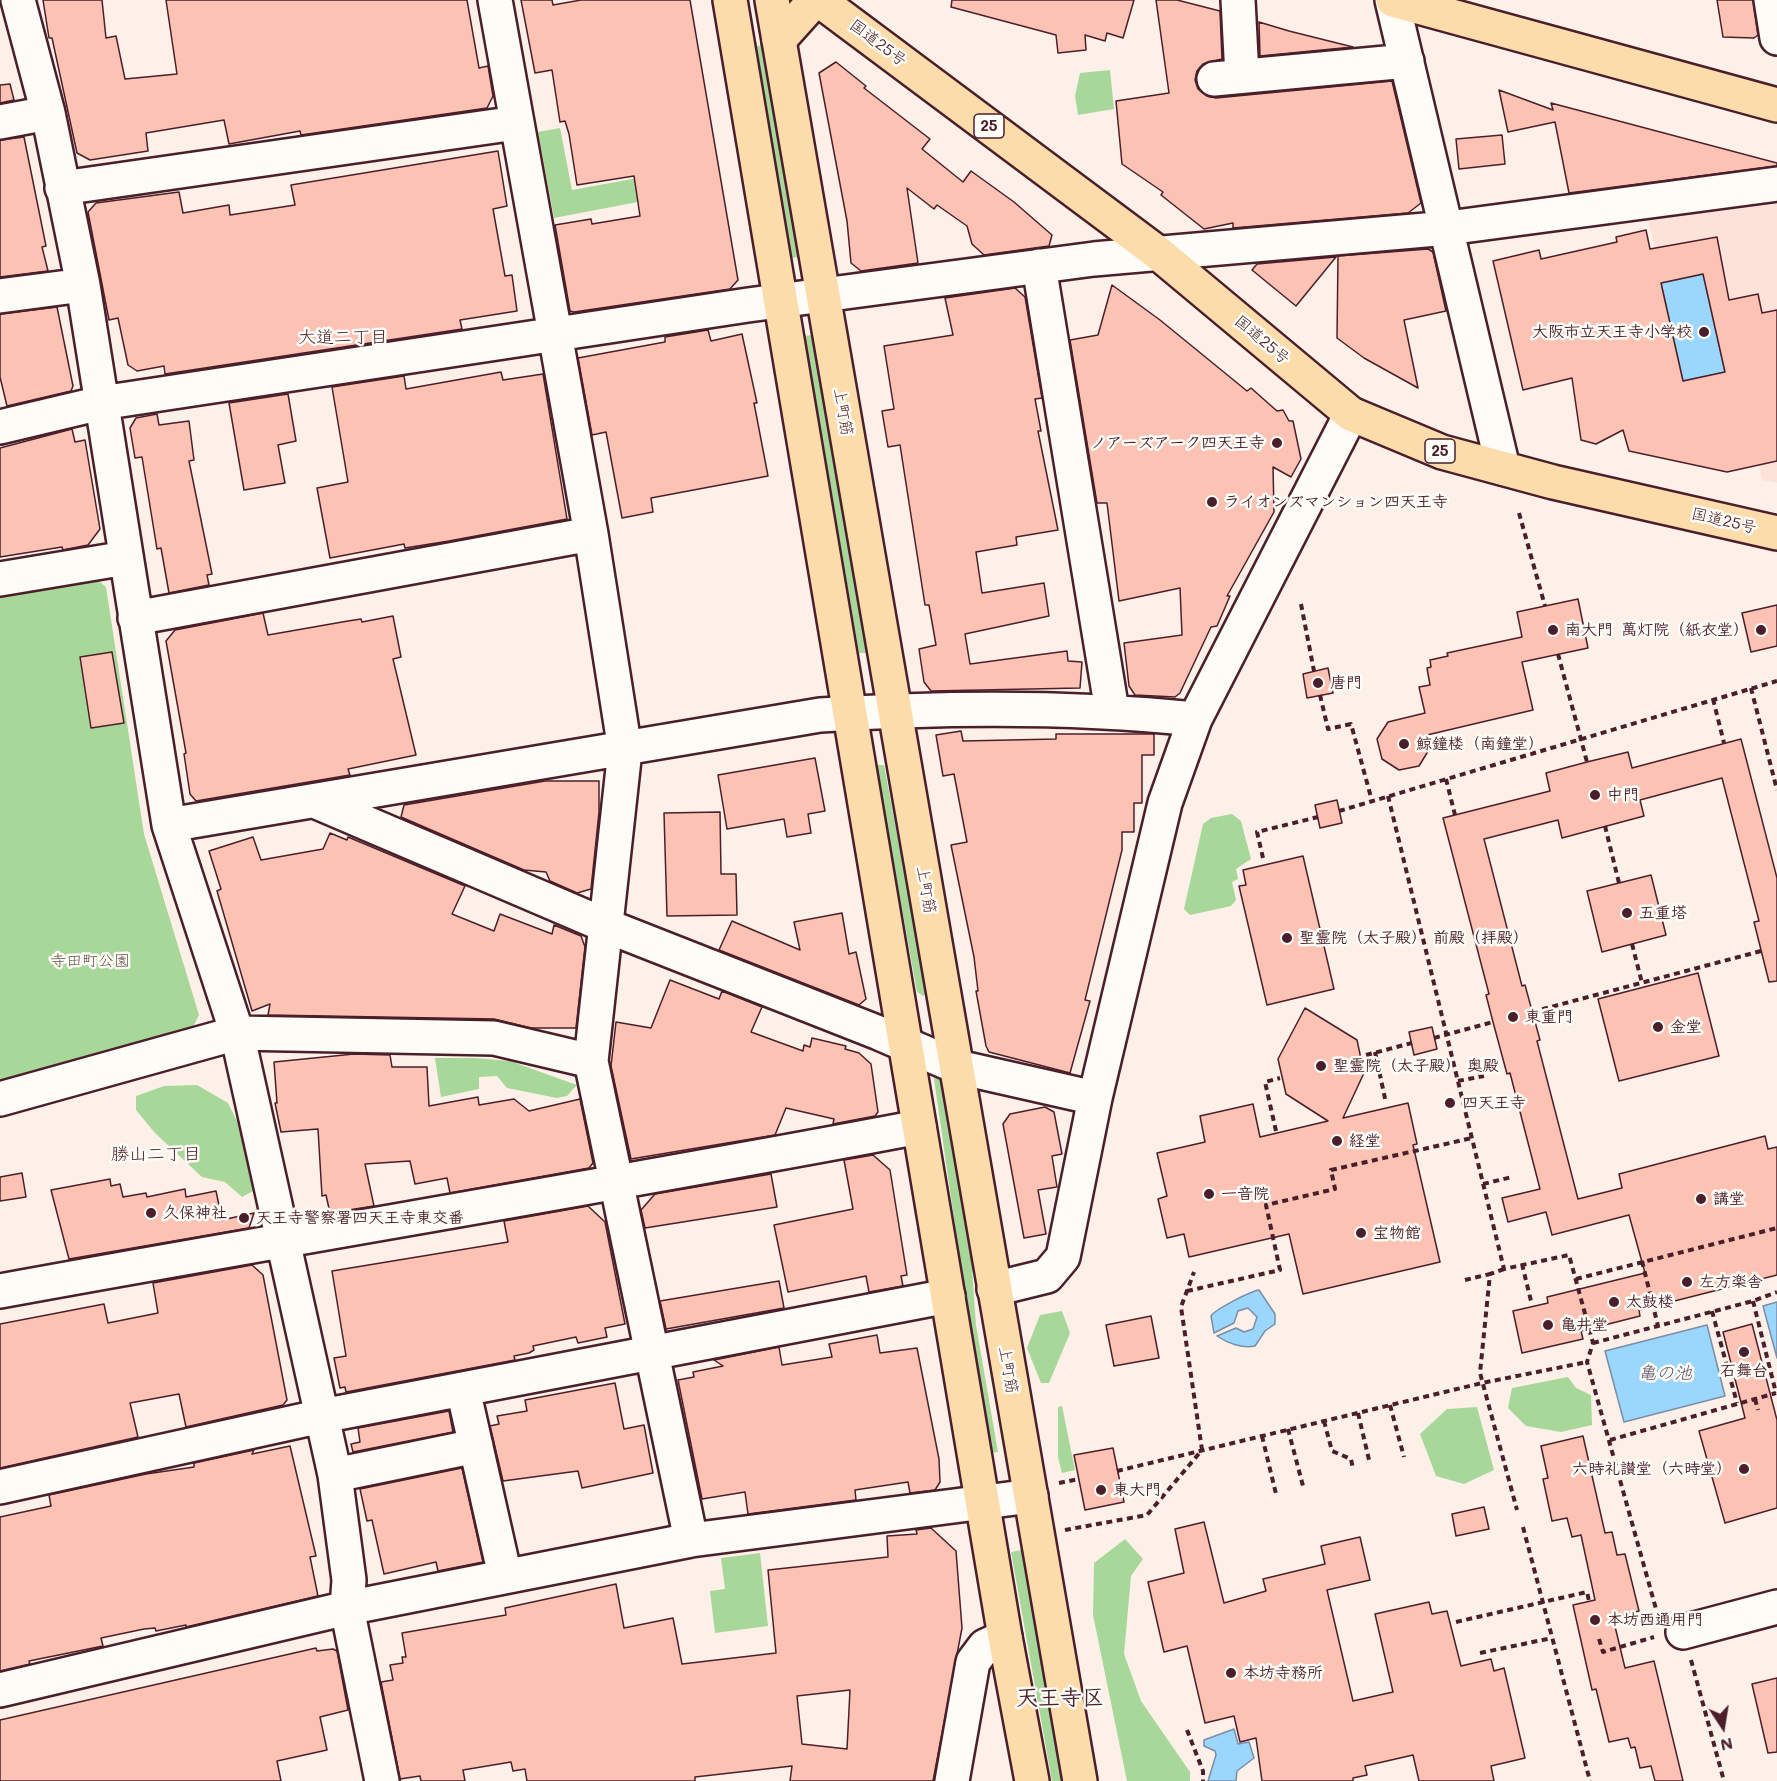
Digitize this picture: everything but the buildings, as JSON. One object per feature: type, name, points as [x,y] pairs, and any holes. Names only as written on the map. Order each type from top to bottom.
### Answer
[{"type":"main road","points":[[730,0],[1005,1636],[1032,1781]]},
{"type":"main road","name":"上町筋","points":[[772,0],[894,712],[958,1067],[994,1288],[1042,1490],[1080,1781]]},
{"type":"main road","points":[[779,40],[817,0]]},
{"type":"main road","name":"国道25号","points":[[817,0],[1158,253],[1351,414],[1442,452],[1553,482],[1777,533]]},
{"type":"main road","points":[[1392,0],[1777,105]]},
{"type":"street","points":[[18,0],[48,113],[83,285],[169,825],[237,1033],[283,1239],[335,1475],[349,1580],[348,1608],[382,1781]]},
{"type":"street","points":[[495,0],[591,534],[625,750],[591,1061],[691,1539]]},
{"type":"street","points":[[1238,0],[1228,77],[1407,62]]},
{"type":"street","points":[[1392,0],[1448,228],[1503,468]]},
{"type":"street","points":[[1771,0],[1777,38]]},
{"type":"street","points":[[0,122],[48,113]]},
{"type":"street","points":[[62,188],[516,123]]},
{"type":"street","points":[[0,427],[101,403],[782,300],[1039,266],[1158,253],[1448,228],[1777,183]]},
{"type":"street","points":[[1039,266],[1112,711]]},
{"type":"street","points":[[0,296],[83,285]]},
{"type":"street","points":[[994,1288],[1047,1276],[1063,1257],[1095,1098],[1165,803],[1195,719],[1351,414]]},
{"type":"street","points":[[135,618],[591,534]]},
{"type":"street","points":[[0,579],[126,558]]},
{"type":"street","points":[[169,825],[318,802],[820,715],[894,712],[1112,711],[1195,719]]},
{"type":"street","points":[[318,802],[607,926],[906,1044],[958,1067],[1095,1098]]},
{"type":"street","points":[[0,1099],[237,1033],[494,1038],[591,1061]]},
{"type":"street","points":[[0,1290],[283,1239],[618,1183],[919,1127]]},
{"type":"street","points":[[0,1487],[322,1416],[948,1296]]},
{"type":"street","points":[[463,1389],[505,1576]]},
{"type":"street","points":[[335,1475],[476,1446]]},
{"type":"street","points":[[0,1690],[348,1608],[691,1539],[983,1503],[1042,1490]]},
{"type":"street","points":[[1673,1633],[1777,1607]]},
{"type":"street","points":[[952,1781],[973,1662],[985,1646],[1005,1636]]},
{"type":"path","points":[[1519,513],[1545,606]]},
{"type":"path","points":[[1301,604],[1314,671]]},
{"type":"path","points":[[1558,654],[1587,762]]},
{"type":"path","points":[[1339,811],[1777,681]]},
{"type":"path","points":[[1751,688],[1777,790]]},
{"type":"path","points":[[1320,695],[1328,729],[1351,724],[1372,801]]},
{"type":"path","points":[[1713,699],[1724,743]]},
{"type":"path","points":[[1446,779],[1455,815]]},
{"type":"path","points":[[1388,796],[1504,1269]]},
{"type":"path","points":[[1263,858],[1257,832],[1318,817]]},
{"type":"path","points":[[1605,826],[1619,883]]},
{"type":"path","points":[[1632,944],[1642,983]]},
{"type":"path","points":[[1532,1012],[1761,951]]},
{"type":"path","points":[[1434,1038],[1493,1022]]},
{"type":"path","points":[[1365,1055],[1412,1043]]},
{"type":"path","points":[[1375,1052],[1386,1104]]},
{"type":"path","points":[[1458,1081],[1484,1076]]},
{"type":"path","points":[[1276,1131],[1265,1082],[1280,1078]]},
{"type":"path","points":[[1187,1291],[1280,1270],[1266,1205],[1335,1189],[1331,1170],[1472,1138]]},
{"type":"path","points":[[1483,1184],[1512,1177]]},
{"type":"path","points":[[1576,1280],[1642,1261],[1777,1228]]},
{"type":"path","points":[[1465,1280],[1522,1264],[1569,1255],[1593,1343],[1587,1362],[1673,1633],[1724,1781]]},
{"type":"path","points":[[1642,1261],[1658,1326]]},
{"type":"path","points":[[1522,1264],[1531,1301]]},
{"type":"path","points":[[1060,1531],[1147,1515],[1202,1450],[1181,1307],[1194,1272]]},
{"type":"path","points":[[1490,1274],[1480,1373],[1517,1510]]},
{"type":"path","points":[[1593,1343],[1753,1301],[1777,1292]]},
{"type":"path","points":[[1610,1440],[1777,1393],[1753,1301]]},
{"type":"path","points":[[1712,1311],[1737,1403]]},
{"type":"path","points":[[1117,1471],[1482,1383],[1587,1362]]},
{"type":"path","points":[[1755,1399],[1758,1410]]},
{"type":"path","points":[[1390,1405],[1404,1457]]},
{"type":"path","points":[[1358,1413],[1370,1464]]},
{"type":"path","points":[[1324,1421],[1332,1451],[1351,1460],[1353,1469]]},
{"type":"path","points":[[1288,1429],[1303,1486]]},
{"type":"path","points":[[1262,1436],[1276,1494]]},
{"type":"path","points":[[1042,1490],[1079,1479]]},
{"type":"path","points":[[1523,1527],[1590,1781]]},
{"type":"path","points":[[1456,1622],[1587,1592],[1589,1601]]},
{"type":"path","points":[[1599,1639],[1603,1652],[1673,1633]]},
{"type":"path","points":[[1480,1653],[1552,1638]]},
{"type":"path","points":[[1187,1730],[1203,1771],[1203,1781]]},
{"type":"shaded area","name":"大阪市立天王寺小学校","points":[[1777,202],[1777,483],[1762,480],[1751,427],[1685,439],[1657,258],[1648,219]]},
{"type":"green space","points":[[755,46],[762,46],[799,257],[792,258]]},
{"type":"green space","points":[[1110,70],[1114,109],[1078,115],[1075,96],[1080,73]]},
{"type":"green space","points":[[560,128],[572,190],[665,173],[669,196],[554,218],[538,132]]},
{"type":"green space","points":[[811,335],[867,653],[859,653],[805,336]]},
{"type":"green space","name":"寺田町公園","points":[[94,577],[106,587],[144,834],[199,1015],[192,1029],[0,1081],[0,593]]},
{"type":"green space","points":[[876,765],[884,765],[927,993],[923,996],[917,992]]},
{"type":"green space","points":[[1232,814],[1241,821],[1251,859],[1236,869],[1238,879],[1232,882],[1236,900],[1231,906],[1190,915],[1184,909],[1203,824],[1211,818]]},
{"type":"green space","points":[[435,1058],[510,1061],[577,1085],[567,1096],[557,1098],[507,1088],[497,1076],[479,1077],[479,1089],[441,1097]]},
{"type":"green space","points":[[933,1072],[942,1075],[968,1213],[976,1325],[998,1452],[991,1453],[968,1316]]},
{"type":"green space","points":[[197,1085],[228,1103],[243,1133],[257,1189],[242,1197],[225,1182],[202,1177],[155,1133],[136,1110],[136,1096],[164,1086]]},
{"type":"green space","points":[[1062,1311],[1070,1333],[1049,1383],[1041,1383],[1027,1348],[1040,1315]]},
{"type":"green space","points":[[1568,1377],[1576,1388],[1591,1395],[1592,1425],[1561,1432],[1526,1426],[1508,1408],[1512,1388]]},
{"type":"green space","points":[[1062,1406],[1075,1470],[1062,1473],[1058,1457],[1058,1407]]},
{"type":"green space","points":[[1477,1407],[1494,1470],[1464,1484],[1436,1476],[1420,1434],[1447,1409]]},
{"type":"green space","points":[[1125,1539],[1143,1559],[1131,1576],[1124,1654],[1141,1701],[1190,1772],[1190,1781],[1127,1781],[1093,1615],[1094,1563]]},
{"type":"green space","points":[[1027,1549],[1066,1781],[1052,1781],[1011,1552]]},
{"type":"green space","points":[[760,1553],[768,1626],[715,1633],[710,1591],[725,1589],[721,1558]]},
{"type":"water","points":[[1703,274],[1725,372],[1683,381],[1661,283]]},
{"type":"water","points":[[1259,1290],[1275,1314],[1275,1324],[1265,1331],[1255,1346],[1235,1345],[1217,1336],[1236,1328],[1244,1332],[1253,1329],[1257,1317],[1248,1308],[1238,1311],[1234,1323],[1214,1333],[1211,1316],[1233,1301]]},
{"type":"water","points":[[1777,1302],[1777,1358],[1763,1306]]},
{"type":"water","name":"亀の池","points":[[1707,1325],[1725,1396],[1624,1422],[1605,1351]]},
{"type":"water","points":[[1234,1729],[1238,1744],[1249,1742],[1254,1758],[1237,1771],[1236,1781],[1208,1781],[1216,1755],[1215,1751],[1204,1746],[1204,1740]]},
{"type":"place","name":"大阪市立天王寺小学校","points":[[1704,332]]},
{"type":"place","name":"ノアーズアーク四天王寺","points":[[1277,443]]},
{"type":"place","name":"ライオンズマンション四天王寺","points":[[1212,502]]},
{"type":"place","name":"南大門","points":[[1553,630]]},
{"type":"place","name":"萬灯院（紙衣堂）","points":[[1761,630]]},
{"type":"place","name":"唐門","points":[[1318,683]]},
{"type":"place","name":"鯨鐘楼（南鐘堂）","points":[[1404,744]]},
{"type":"place","name":"中門","points":[[1595,795]]},
{"type":"place","name":"五重塔","points":[[1627,913]]},
{"type":"place","name":"聖霊院（太子殿） 前殿（拝殿）","points":[[1287,938]]},
{"type":"place","name":"東重門","points":[[1513,1017]]},
{"type":"place","name":"金堂","points":[[1658,1027]]},
{"type":"place","name":"聖霊院（太子殿） 奥殿","points":[[1321,1066]]},
{"type":"place","name":"四天王寺","points":[[1450,1103]]},
{"type":"place","name":"経堂","points":[[1337,1141]]},
{"type":"place","name":"一音院","points":[[1209,1194]]},
{"type":"place","name":"講堂","points":[[1701,1199]]},
{"type":"place","name":"久保神社","points":[[151,1213]]},
{"type":"place","name":"天王寺警察署四天王寺東交番","points":[[244,1218]]},
{"type":"place","name":"宝物館","points":[[1361,1233]]},
{"type":"place","name":"左方楽舎","points":[[1687,1282]]},
{"type":"place","name":"太鼓楼","points":[[1614,1302]]},
{"type":"place","name":"亀井堂","points":[[1548,1325]]},
{"type":"place","name":"石舞台","points":[[1744,1352]]},
{"type":"place","name":"六時礼讃堂（六時堂）","points":[[1744,1469]]},
{"type":"place","name":"東大門","points":[[1101,1490]]},
{"type":"place","name":"本坊西通用門","points":[[1595,1620]]},
{"type":"place","name":"本坊寺務所","points":[[1231,1673]]},
{"type":"district","name":"大道二丁目","points":[[343,337]]},
{"type":"district","name":"勝山二丁目","points":[[156,1154]]},
{"type":"district","name":"天王寺区","points":[[1060,1698]]}]
